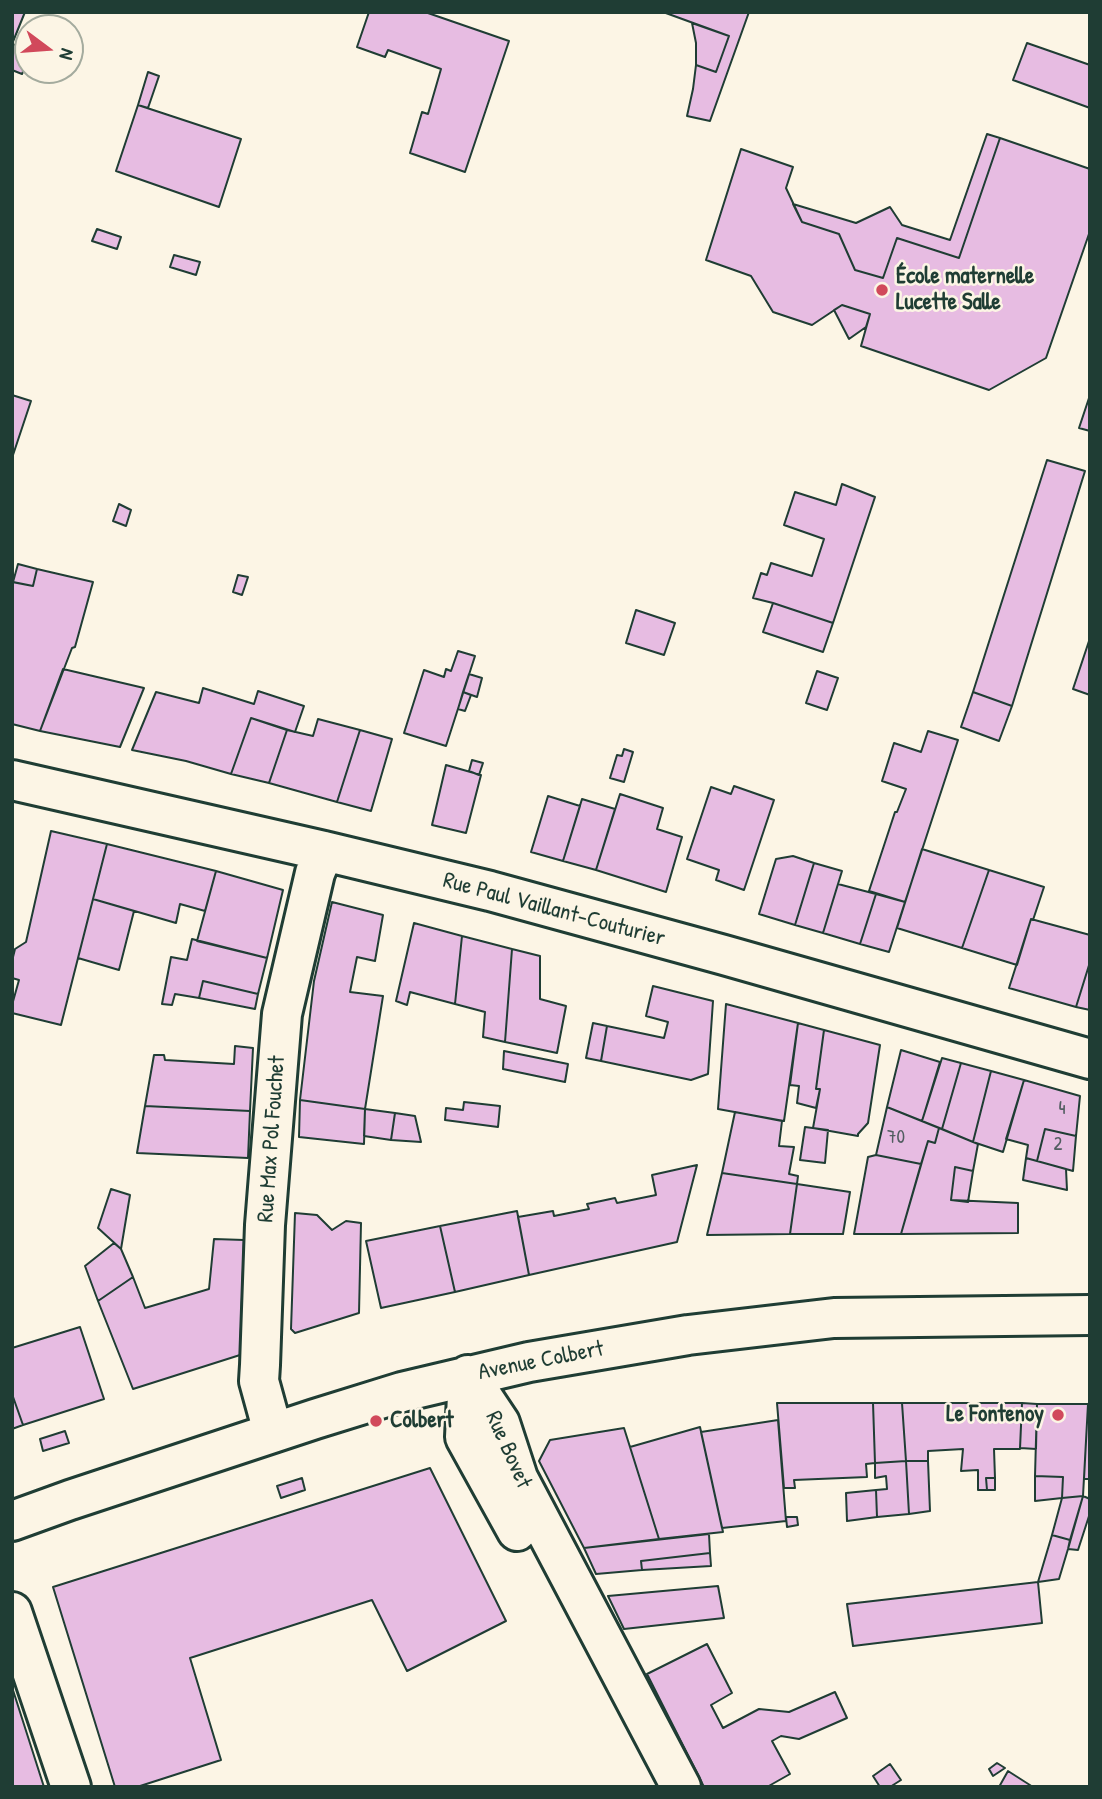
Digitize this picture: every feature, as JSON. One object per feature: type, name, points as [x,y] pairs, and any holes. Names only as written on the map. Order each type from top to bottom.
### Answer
[{"type":"street","name":"Rue Paul Vaillant-Couturier","points":[[12,780],[324,851],[552,908],[1090,1059]]},
{"type":"street","name":"Rue Max Pol Fouchet","points":[[273,1432],[261,1391],[260,1373],[265,1225],[282,1014],[315,873],[324,851]]},
{"type":"street","name":"Avenue Colbert","points":[[12,1521],[273,1432],[402,1392],[529,1362],[688,1335],[834,1318],[1090,1315]]},
{"type":"street","name":"Rue Bovet","points":[[468,1375],[466,1437],[659,1787]]},
{"type":"street","name":"Rue Bovet","points":[[468,1375],[500,1423],[518,1478],[681,1787]]},
{"type":"street","points":[[12,1612],[71,1787]]},
{"type":"building","points":[[12,12],[25,12],[14,14],[12,44]]},
{"type":"building","points":[[369,12],[425,12],[509,41],[465,172],[410,153],[422,112],[428,114],[441,69],[388,50],[385,57],[357,47]]},
{"type":"building","points":[[663,12],[749,12],[710,121],[687,116],[696,65],[716,72],[729,36]]},
{"type":"building","points":[[692,23],[729,36],[716,72],[696,65]]},
{"type":"building","points":[[1027,43],[1090,65],[1090,108],[1013,80]]},
{"type":"building","points":[[12,44],[14,71],[12,70]]},
{"type":"building","points":[[148,72],[159,76],[148,108],[138,105]]},
{"type":"building","points":[[138,105],[241,139],[219,207],[116,171]]},
{"type":"building","points":[[987,134],[1000,138],[959,258],[897,238],[883,278],[855,270],[839,234],[802,222],[793,204],[856,223],[890,207],[902,225],[950,240]]},
{"type":"building","points":[[1000,138],[1090,169],[1090,231],[1046,358],[989,390],[861,346],[870,314],[842,305],[812,325],[773,312],[751,276],[706,260],[741,149],[793,167],[786,188],[802,222],[839,234],[855,270],[883,278],[897,238],[959,258]]},
{"type":"building","points":[[97,229],[121,237],[117,249],[92,241]]},
{"type":"building","points":[[174,255],[200,262],[196,275],[170,267]]},
{"type":"building","points":[[842,305],[870,314],[866,327],[849,339],[834,310]]},
{"type":"building","points":[[12,395],[31,401],[12,458]]},
{"type":"building","points":[[1090,395],[1090,431],[1079,428]]},
{"type":"building","points":[[1047,460],[1085,471],[1012,706],[973,692]]},
{"type":"building","points":[[842,484],[875,497],[833,623],[753,598],[761,573],[767,575],[771,563],[812,576],[824,539],[784,525],[795,492],[836,505]]},
{"type":"building","points":[[119,504],[131,510],[126,526],[113,521]]},
{"type":"building","points":[[18,564],[37,569],[33,586],[13,582]]},
{"type":"building","points":[[37,569],[93,582],[75,647],[72,648],[40,731],[12,724],[12,582],[33,586]]},
{"type":"building","points":[[238,575],[248,577],[242,595],[233,592]]},
{"type":"building","points":[[773,603],[833,623],[823,652],[763,632]]},
{"type":"building","points":[[636,610],[675,623],[664,655],[626,643]]},
{"type":"building","points":[[1090,638],[1090,695],[1073,689]]},
{"type":"building","points":[[458,651],[475,656],[446,746],[404,733],[424,670],[444,677],[446,669],[451,671]]},
{"type":"building","points":[[63,669],[144,688],[120,747],[40,731]]},
{"type":"building","points":[[817,671],[838,678],[827,710],[806,703]]},
{"type":"building","points":[[469,674],[482,678],[477,697],[463,692]]},
{"type":"building","points":[[203,688],[254,704],[258,691],[304,706],[295,732],[251,718],[231,774],[132,750],[156,692],[199,703]]},
{"type":"building","points":[[463,692],[471,695],[465,711],[458,709]]},
{"type":"building","points":[[973,692],[1012,706],[999,741],[961,727]]},
{"type":"building","points":[[251,718],[287,730],[269,783],[231,774]]},
{"type":"building","points":[[318,719],[360,730],[337,802],[269,783],[287,730],[313,736]]},
{"type":"building","points":[[360,730],[392,739],[371,811],[337,802]]},
{"type":"building","points":[[928,731],[958,740],[905,902],[869,891],[895,812],[906,789],[882,781],[894,743],[921,752]]},
{"type":"building","points":[[624,749],[633,752],[624,782],[610,778],[617,755],[622,756]]},
{"type":"building","points":[[472,760],[483,763],[479,775],[469,771]]},
{"type":"building","points":[[446,765],[481,775],[466,833],[432,825]]},
{"type":"building","points":[[734,786],[774,800],[744,890],[716,880],[719,870],[687,859],[711,787],[731,794]]},
{"type":"building","points":[[620,794],[663,808],[657,829],[682,837],[666,892],[596,870]]},
{"type":"building","points":[[548,796],[580,806],[563,861],[531,852]]},
{"type":"building","points":[[582,799],[615,809],[596,870],[563,861]]},
{"type":"building","points":[[51,831],[107,844],[61,1025],[12,1013],[19,980],[12,978],[12,961],[15,949],[26,942]]},
{"type":"building","points":[[107,844],[216,871],[205,911],[180,904],[176,923],[93,899]]},
{"type":"building","points":[[922,849],[989,870],[962,948],[897,928]]},
{"type":"building","points":[[793,856],[814,863],[795,925],[759,914],[776,859]]},
{"type":"building","points":[[814,863],[842,871],[823,933],[795,925]]},
{"type":"building","points":[[989,870],[1044,887],[1017,965],[962,948]]},
{"type":"building","points":[[216,871],[283,890],[267,958],[197,941]]},
{"type":"building","points":[[838,884],[876,894],[860,944],[823,933]]},
{"type":"building","points":[[876,894],[905,902],[889,952],[860,944]]},
{"type":"building","points":[[93,899],[134,911],[119,970],[78,958]]},
{"type":"building","points":[[332,902],[383,915],[375,961],[357,957],[350,992],[383,996],[365,1109],[300,1100],[314,981]]},
{"type":"building","points":[[1031,919],[1090,935],[1090,962],[1076,1007],[1009,988]]},
{"type":"building","points":[[414,923],[462,936],[455,1004],[410,992],[407,1005],[396,1001]]},
{"type":"building","points":[[462,936],[512,949],[505,1042],[483,1037],[485,1012],[455,1004]]},
{"type":"building","points":[[192,939],[267,958],[258,994],[203,981],[199,998],[175,994],[172,1005],[162,1004],[171,957],[187,960]]},
{"type":"building","points":[[512,949],[540,956],[540,999],[566,1006],[557,1053],[505,1042]]},
{"type":"building","points":[[1090,962],[1090,1010],[1076,1007]]},
{"type":"building","points":[[203,981],[258,994],[255,1009],[199,998]]},
{"type":"building","points":[[653,986],[713,1001],[708,1074],[691,1080],[601,1061],[607,1026],[664,1038],[668,1022],[646,1016]]},
{"type":"building","points":[[726,1004],[798,1023],[784,1121],[718,1109]]},
{"type":"building","points":[[593,1023],[607,1026],[601,1061],[586,1058]]},
{"type":"building","points":[[798,1023],[824,1030],[816,1108],[797,1103],[799,1086],[790,1085]]},
{"type":"building","points":[[824,1030],[880,1045],[868,1123],[858,1136],[813,1128],[820,1089],[816,1089]]},
{"type":"building","points":[[235,1046],[253,1048],[250,1111],[145,1106],[154,1055],[164,1055],[165,1060],[234,1064]]},
{"type":"building","points":[[901,1050],[940,1062],[922,1121],[887,1107]]},
{"type":"building","points":[[504,1051],[568,1064],[565,1082],[503,1069]]},
{"type":"building","points":[[942,1058],[961,1063],[942,1129],[922,1121]]},
{"type":"building","points":[[961,1063],[991,1071],[973,1142],[942,1129]]},
{"type":"building","points":[[991,1071],[1024,1080],[1003,1152],[973,1142]]},
{"type":"building","points":[[1024,1080],[1080,1096],[1076,1136],[1045,1129],[1037,1161],[1026,1158],[1028,1145],[1006,1139]]},
{"type":"building","points":[[300,1100],[365,1109],[364,1144],[299,1137]]},
{"type":"building","points":[[464,1102],[500,1106],[498,1127],[445,1120],[446,1108],[463,1110]]},
{"type":"building","points":[[145,1106],[250,1111],[248,1158],[137,1153]]},
{"type":"building","points":[[887,1107],[939,1128],[935,1143],[928,1141],[921,1164],[876,1155]]},
{"type":"building","points":[[365,1109],[395,1113],[391,1140],[364,1136]]},
{"type":"building","points":[[735,1112],[782,1121],[779,1146],[794,1147],[789,1174],[798,1176],[797,1184],[722,1173]]},
{"type":"building","points":[[395,1113],[415,1116],[421,1142],[391,1140]]},
{"type":"building","points":[[805,1127],[828,1130],[825,1163],[800,1160]]},
{"type":"building","points":[[939,1128],[978,1144],[973,1171],[955,1167],[951,1200],[1018,1203],[1018,1233],[901,1234],[928,1141],[935,1143]]},
{"type":"building","points":[[1045,1129],[1076,1136],[1073,1171],[1037,1161]]},
{"type":"building","points":[[876,1155],[921,1164],[901,1234],[854,1234],[868,1157]]},
{"type":"building","points":[[1026,1158],[1066,1169],[1067,1190],[1023,1180]]},
{"type":"building","points":[[697,1165],[677,1242],[529,1275],[518,1217],[553,1211],[554,1216],[589,1209],[587,1204],[615,1198],[617,1203],[656,1195],[652,1175]]},
{"type":"building","points":[[955,1167],[973,1171],[968,1202],[951,1200]]},
{"type":"building","points":[[722,1173],[797,1184],[790,1234],[707,1235]]},
{"type":"building","points":[[797,1184],[850,1192],[843,1234],[790,1234]]},
{"type":"building","points":[[111,1189],[130,1195],[121,1249],[98,1228]]},
{"type":"building","points":[[517,1211],[529,1275],[455,1292],[440,1226]]},
{"type":"building","points":[[295,1213],[317,1215],[332,1230],[346,1221],[361,1223],[359,1313],[295,1333],[291,1329]]},
{"type":"building","points":[[440,1226],[455,1292],[381,1308],[366,1241]]},
{"type":"building","points":[[214,1239],[244,1240],[240,1355],[133,1389],[98,1301],[133,1277],[145,1308],[209,1289]]},
{"type":"building","points":[[114,1243],[121,1249],[133,1277],[98,1301],[85,1266]]},
{"type":"building","points":[[80,1327],[104,1399],[23,1425],[12,1394],[12,1348]]},
{"type":"building","points":[[12,1394],[23,1425],[12,1429]]},
{"type":"building","points":[[777,1403],[873,1403],[875,1463],[866,1464],[867,1477],[794,1480],[795,1488],[784,1488]]},
{"type":"building","points":[[873,1403],[902,1403],[906,1461],[875,1463]]},
{"type":"building","points":[[902,1403],[1022,1403],[1020,1449],[994,1449],[995,1478],[986,1478],[987,1490],[978,1490],[978,1470],[961,1471],[963,1449],[928,1451],[928,1461],[906,1461]]},
{"type":"building","points":[[1022,1403],[1037,1404],[1036,1449],[1020,1448]]},
{"type":"building","points":[[1090,1403],[1090,1479],[1084,1479],[1088,1404]]},
{"type":"building","points":[[1037,1404],[1088,1404],[1083,1496],[1062,1498],[1063,1477],[1035,1476]]},
{"type":"building","points":[[778,1420],[786,1521],[722,1528],[701,1432]]},
{"type":"building","points":[[700,1427],[723,1532],[659,1539],[630,1447]]},
{"type":"building","points":[[624,1428],[659,1539],[584,1548],[539,1461],[550,1440]]},
{"type":"building","points":[[65,1431],[69,1443],[43,1451],[40,1439]]},
{"type":"building","points":[[906,1461],[928,1461],[930,1511],[909,1514]]},
{"type":"building","points":[[906,1461],[909,1514],[877,1517],[876,1490],[887,1489],[886,1476],[875,1478],[875,1463]]},
{"type":"building","points":[[430,1468],[506,1621],[407,1671],[372,1600],[190,1658],[221,1760],[137,1787],[115,1787],[53,1587]]},
{"type":"building","points":[[1035,1476],[1063,1477],[1062,1498],[1035,1501]]},
{"type":"building","points":[[302,1478],[305,1490],[281,1498],[277,1486]]},
{"type":"building","points":[[986,1478],[995,1478],[995,1490],[987,1490]]},
{"type":"building","points":[[876,1490],[877,1517],[847,1521],[846,1493]]},
{"type":"building","points":[[1083,1496],[1090,1499],[1090,1513],[1078,1550],[1068,1549]]},
{"type":"building","points":[[1083,1496],[1070,1540],[1052,1535],[1062,1498]]},
{"type":"building","points":[[786,1517],[797,1517],[798,1525],[787,1527]]},
{"type":"building","points":[[709,1534],[710,1553],[641,1561],[642,1570],[596,1574],[584,1548]]},
{"type":"building","points":[[1052,1535],[1070,1540],[1068,1549],[1059,1579],[1038,1582]]},
{"type":"building","points":[[710,1553],[711,1566],[642,1570],[641,1561]]},
{"type":"building","points":[[1038,1582],[1042,1623],[853,1646],[847,1604]]},
{"type":"building","points":[[718,1586],[724,1618],[624,1629],[608,1596]]},
{"type":"building","points":[[707,1644],[732,1693],[711,1705],[723,1728],[759,1709],[789,1712],[835,1692],[847,1718],[799,1739],[781,1736],[772,1741],[790,1774],[767,1787],[704,1787],[647,1674]]},
{"type":"building","points":[[12,1687],[44,1787],[12,1787]]},
{"type":"building","points":[[997,1763],[1005,1768],[993,1776],[989,1769]]},
{"type":"building","points":[[890,1764],[901,1780],[890,1787],[880,1787],[873,1776]]},
{"type":"building","points":[[1008,1771],[1033,1787],[999,1787]]},
{"type":"place","name":"École maternelle Lucette Salle","points":[[882,290]]},
{"type":"place","name":"Le Fontenoy","points":[[1058,1415]]},
{"type":"place","name":"Colbert","points":[[376,1421]]}]
